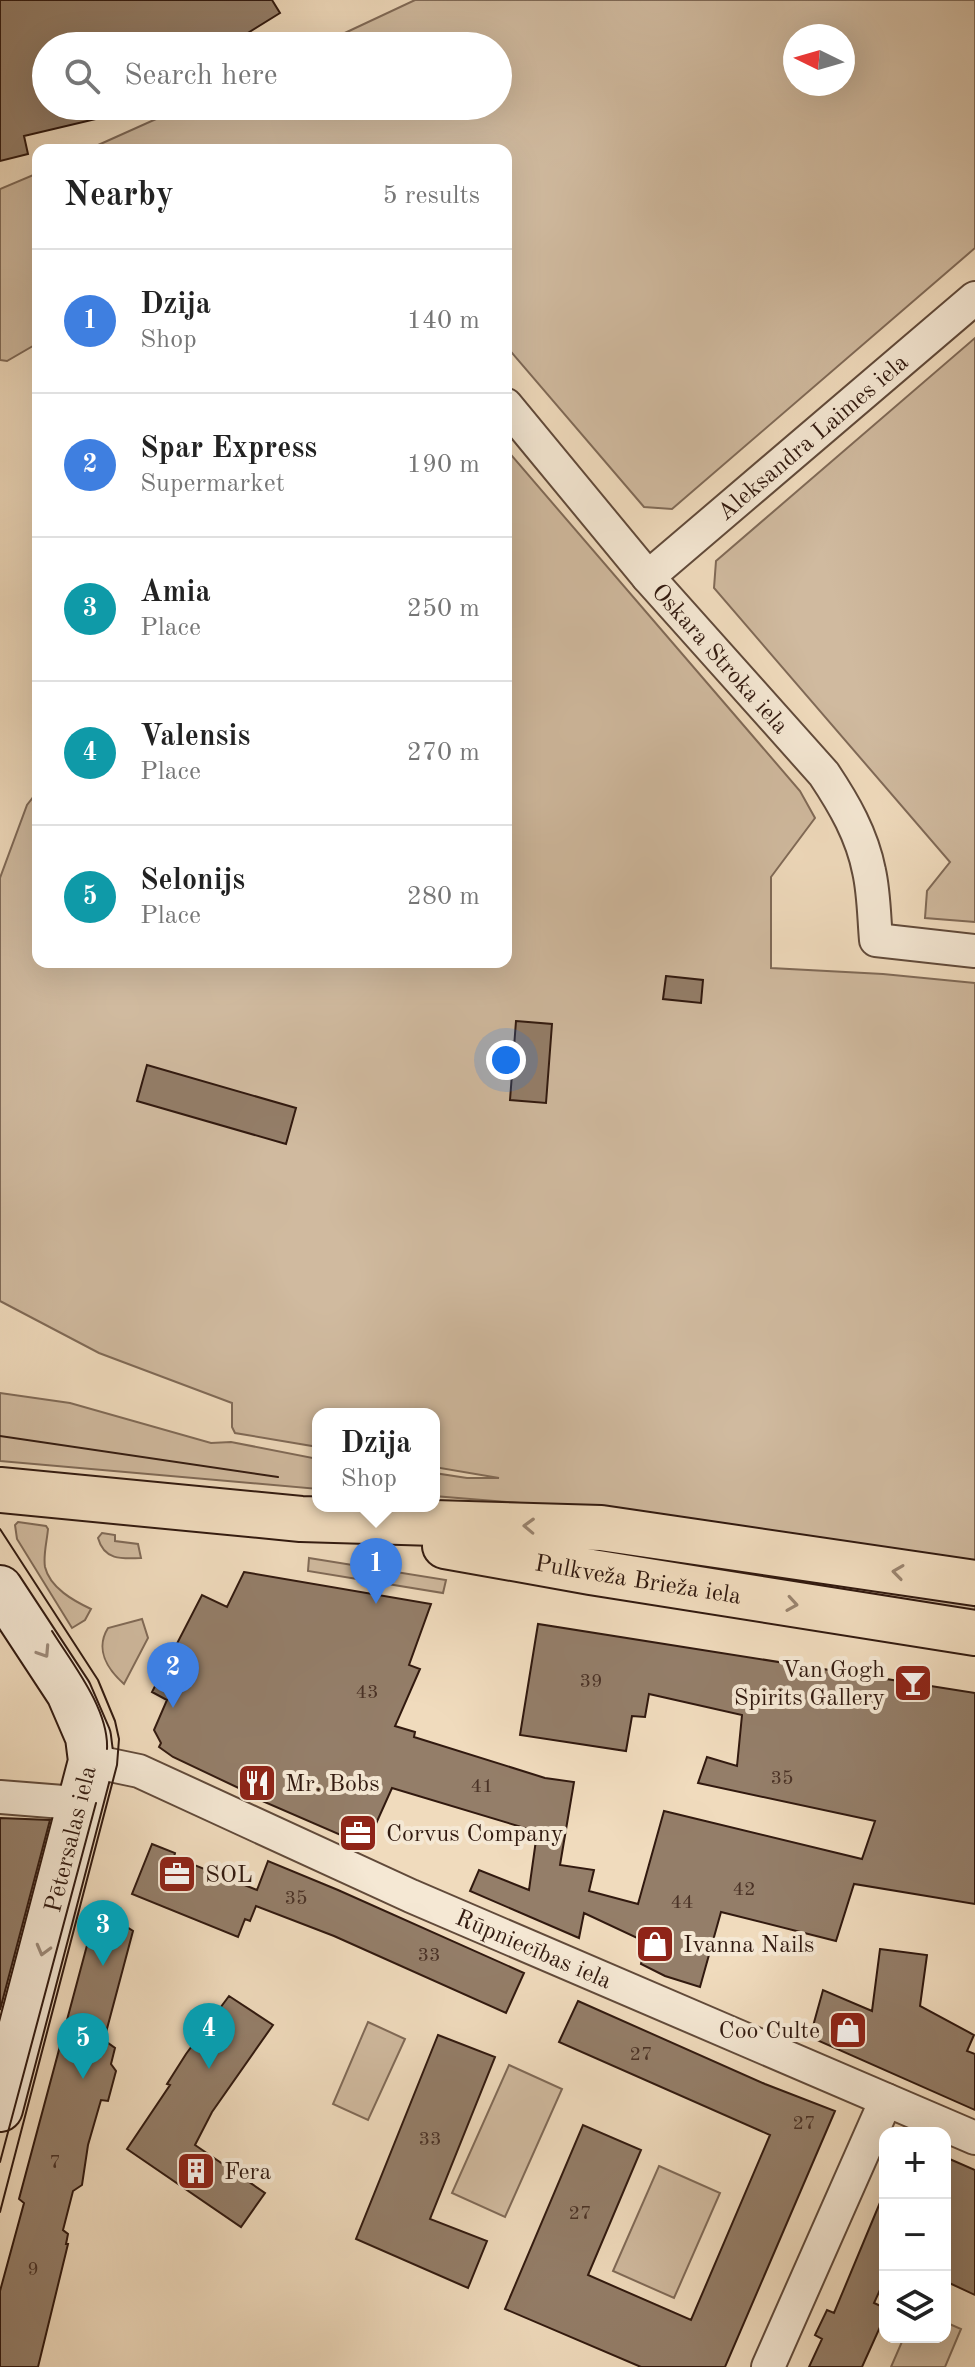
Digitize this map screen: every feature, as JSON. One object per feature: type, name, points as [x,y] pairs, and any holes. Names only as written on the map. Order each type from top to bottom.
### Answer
[{"type":"main road","name":"Pulkveža Brieža iela","points":[[0,1491],[301,1519],[601,1528],[975,1583]]},
{"type":"main road","name":"Pulkveža Brieža iela","points":[[301,1519],[591,1572],[975,1633]]},
{"type":"main road","points":[[591,1572],[575,1557],[575,1549],[582,1536],[601,1528]]},
{"type":"street","name":"Aleksandra Laimes iela","points":[[648,577],[975,298]]},
{"type":"street","name":"Oskara Stroka iela","points":[[512,412],[648,577],[824,774],[858,832],[869,871],[876,940],[975,951]]},
{"type":"street","name":"Pētersalas iela","points":[[0,1588],[69,1693],[88,1737],[91,1761],[0,2109]]},
{"type":"street","name":"Rūpniecības iela","points":[[91,1761],[139,1771],[411,1896],[975,2138]]},
{"type":"street","points":[[0,1797],[63,1802],[81,1807]]},
{"type":"street","points":[[768,2367],[886,2100]]},
{"type":"shaded area","points":[[415,0],[975,0],[975,248],[672,509],[644,507],[512,353],[512,144],[100,144],[154,120],[512,120],[512,32],[347,32]]},
{"type":"shaded area","points":[[32,176],[32,346],[7,361],[0,360],[0,189]]},
{"type":"shaded area","points":[[975,338],[975,922],[925,918],[927,891],[950,862],[714,588],[716,561]]},
{"type":"shaded area","points":[[512,456],[800,791],[815,818],[771,877],[771,968],[975,983],[975,1566],[607,1510],[440,1496],[440,1474],[499,1478],[440,1468],[440,1408],[312,1408],[312,1446],[235,1433],[232,1403],[99,1353],[0,1301],[0,878],[32,799],[32,968],[512,968]]},
{"type":"shaded area","points":[[0,1393],[70,1403],[211,1443],[231,1442],[312,1458],[312,1488],[0,1461]]},
{"type":"shaded area","points":[[18,1522],[46,1526],[45,1567],[48,1575],[64,1593],[91,1609],[85,1620],[72,1628],[17,1539],[15,1525]]},
{"type":"shaded area","points":[[102,1533],[115,1535],[115,1541],[138,1544],[141,1558],[114,1557],[104,1551],[98,1538]]},
{"type":"shaded area","points":[[615,1552],[975,1598],[975,1615],[613,1558]]},
{"type":"shaded area","points":[[309,1558],[446,1580],[443,1593],[308,1571]]},
{"type":"shaded area","points":[[142,1619],[148,1638],[124,1684],[112,1672],[105,1658],[104,1636],[108,1628]]},
{"type":"shaded area","points":[[368,2022],[405,2039],[368,2120],[333,2104]]},
{"type":"shaded area","points":[[509,2065],[562,2089],[505,2217],[452,2193]]},
{"type":"shaded area","points":[[659,2166],[720,2193],[674,2298],[613,2271]]},
{"type":"shaded area","points":[[951,2325],[961,2329],[945,2367],[891,2367],[901,2343],[951,2343]]},
{"type":"building","points":[[0,0],[272,0],[280,13],[249,32],[32,32],[32,120],[92,120],[24,136],[28,154],[0,161]]},
{"type":"building","points":[[666,976],[703,980],[701,1003],[663,999]]},
{"type":"building","points":[[516,1021],[552,1024],[546,1103],[510,1100]]},
{"type":"building","points":[[147,1065],[296,1108],[286,1144],[137,1101]]},
{"type":"building","points":[[244,1572],[431,1604],[409,1665],[420,1669],[395,1726],[415,1732],[414,1737],[545,1778],[574,1782],[560,1865],[594,1870],[589,1891],[638,1904],[664,1811],[862,1859],[875,1821],[698,1783],[707,1757],[737,1766],[742,1715],[649,1694],[645,1717],[632,1716],[626,1751],[520,1735],[538,1624],[975,1693],[975,1904],[854,1884],[836,1941],[721,1912],[700,1987],[665,1976],[641,1964],[646,1942],[584,1913],[579,1938],[470,1891],[479,1870],[529,1890],[536,1840],[548,1835],[392,1788],[366,1846],[244,1793],[159,1747],[161,1743],[154,1730],[167,1700],[152,1692],[202,1595],[227,1607]]},
{"type":"building","points":[[0,1818],[50,1820],[0,2010]]},
{"type":"building","points":[[152,1844],[175,1853],[174,1857],[257,1890],[268,1861],[524,1973],[506,2013],[334,1936],[256,1906],[250,1921],[245,1919],[238,1937],[132,1894]]},
{"type":"building","points":[[97,1908],[133,1931],[104,2040],[115,2048],[111,2064],[116,2071],[108,2101],[101,2100],[88,2145],[82,2185],[73,2191],[63,2230],[68,2234],[68,2244],[38,2367],[0,2367],[0,2291],[24,2203],[19,2199]]},
{"type":"building","points":[[880,1949],[927,1955],[920,2006],[974,2035],[967,2051],[975,2054],[975,2110],[810,2037],[823,1990],[872,2011]]},
{"type":"building","points":[[229,1996],[273,2025],[212,2112],[195,2145],[265,2193],[241,2227],[127,2149],[170,2085],[167,2084],[186,2054]]},
{"type":"building","points":[[578,2001],[765,2084],[835,2111],[725,2367],[641,2367],[505,2309],[583,2125],[641,2150],[588,2275],[691,2320],[770,2135],[559,2042]]},
{"type":"building","points":[[438,2035],[495,2057],[430,2219],[487,2241],[468,2288],[356,2239]]},
{"type":"building","points":[[951,2160],[975,2170],[975,2295],[951,2284]]},
{"type":"building","points":[[879,2205],[879,2292],[874,2303],[879,2305],[879,2329],[862,2367],[809,2367],[822,2339],[815,2335],[827,2310],[834,2313]]},
{"type":"tram line","points":[[0,1436],[278,1477]]},
{"type":"tram line","points":[[0,1529],[98,1680],[119,1739],[117,1765],[0,2212]]},
{"type":"tram line","points":[[52,1631],[96,1703],[106,1734],[107,1749]]},
{"type":"tram line","points":[[0,2162],[96,1803]]},
{"type":"place","name":"Dzija","points":[[376,1604]]},
{"type":"place","name":"Van Gogh Spirits Gallery","points":[[913,1683]]},
{"type":"place","name":"Spar Express","points":[[173,1708]]},
{"type":"place","name":"Mr. Bobs","points":[[257,1783]]},
{"type":"place","name":"Corvus Company","points":[[358,1833]]},
{"type":"place","name":"SOL","points":[[177,1874]]},
{"type":"place","name":"Ivanna Nails","points":[[655,1944]]},
{"type":"place","name":"Amia","points":[[103,1966]]},
{"type":"place","name":"Coo Culte","points":[[848,2030]]},
{"type":"place","name":"Valensis","points":[[209,2069]]},
{"type":"place","name":"Selonijs","points":[[83,2079]]},
{"type":"place","name":"Fera","points":[[196,2171]]}]
